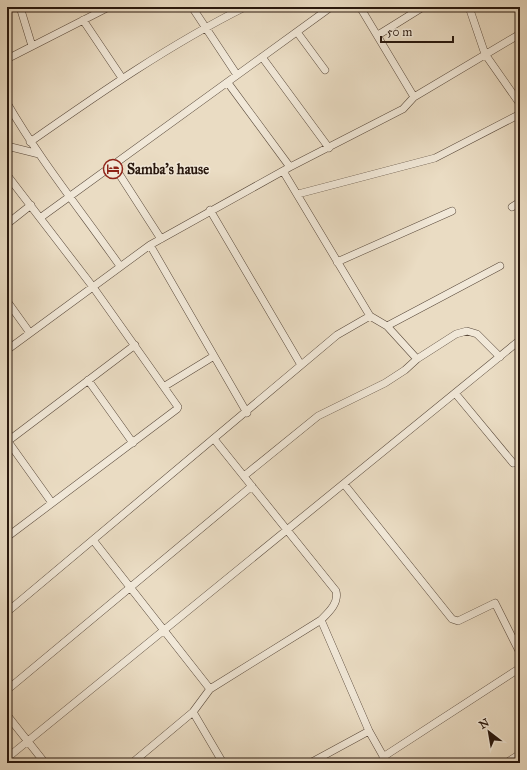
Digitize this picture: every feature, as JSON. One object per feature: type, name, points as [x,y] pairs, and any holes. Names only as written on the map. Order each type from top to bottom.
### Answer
[{"type":"street","points":[[20,7],[32,46]]},
{"type":"street","points":[[7,59],[109,7]]},
{"type":"street","points":[[192,7],[237,75]]},
{"type":"street","points":[[30,142],[122,78],[205,27],[245,7]]},
{"type":"street","points":[[40,218],[114,166],[331,7]]},
{"type":"street","points":[[360,7],[414,97]]},
{"type":"street","points":[[378,35],[423,7]]},
{"type":"street","points":[[469,7],[485,54],[520,104]]},
{"type":"street","points":[[83,20],[122,78]]},
{"type":"street","points":[[297,32],[325,70]]},
{"type":"street","points":[[7,350],[150,244],[210,210],[403,109],[414,97],[520,34]]},
{"type":"street","points":[[262,57],[329,148]]},
{"type":"street","points":[[228,83],[287,169],[298,194],[370,316],[387,326],[417,359]]},
{"type":"street","points":[[7,103],[30,142],[71,196],[120,266]]},
{"type":"street","points":[[298,194],[435,158],[520,114]]},
{"type":"street","points":[[7,146],[39,154]]},
{"type":"street","points":[[114,166],[160,239]]},
{"type":"street","points":[[7,175],[92,287],[177,404],[177,410],[7,537]]},
{"type":"street","points":[[512,207],[520,202]]},
{"type":"street","points":[[7,224],[31,205]]},
{"type":"street","points":[[210,210],[301,365]]},
{"type":"street","points":[[337,262],[452,211]]},
{"type":"street","points":[[150,244],[247,413]]},
{"type":"street","points":[[387,326],[500,266]]},
{"type":"street","points":[[7,301],[30,333]]},
{"type":"street","points":[[7,612],[247,413],[337,335],[370,316]]},
{"type":"street","points":[[244,476],[318,416],[385,383],[406,370],[417,359],[456,334],[467,331],[477,334],[500,357]]},
{"type":"street","points":[[7,758],[520,340]]},
{"type":"street","points":[[52,503],[7,440],[135,345]]},
{"type":"street","points":[[164,386],[214,356]]},
{"type":"street","points":[[88,380],[133,443]]},
{"type":"street","points":[[455,394],[513,463]]},
{"type":"street","points":[[132,763],[193,712],[210,689],[321,620],[333,607],[336,600],[336,591],[214,439]]},
{"type":"street","points":[[344,484],[452,619],[458,622],[495,604],[519,650]]},
{"type":"street","points":[[7,690],[252,486]]},
{"type":"street","points":[[93,540],[210,689]]},
{"type":"street","points":[[321,620],[369,731],[385,760],[520,668]]},
{"type":"street","points":[[193,712],[223,763]]},
{"type":"street","points":[[7,715],[45,763]]},
{"type":"street","points":[[310,763],[369,731]]},
{"type":"street","points":[[506,763],[520,754]]},
{"type":"place","name":"Samba's hause","points":[[113,169]]}]
